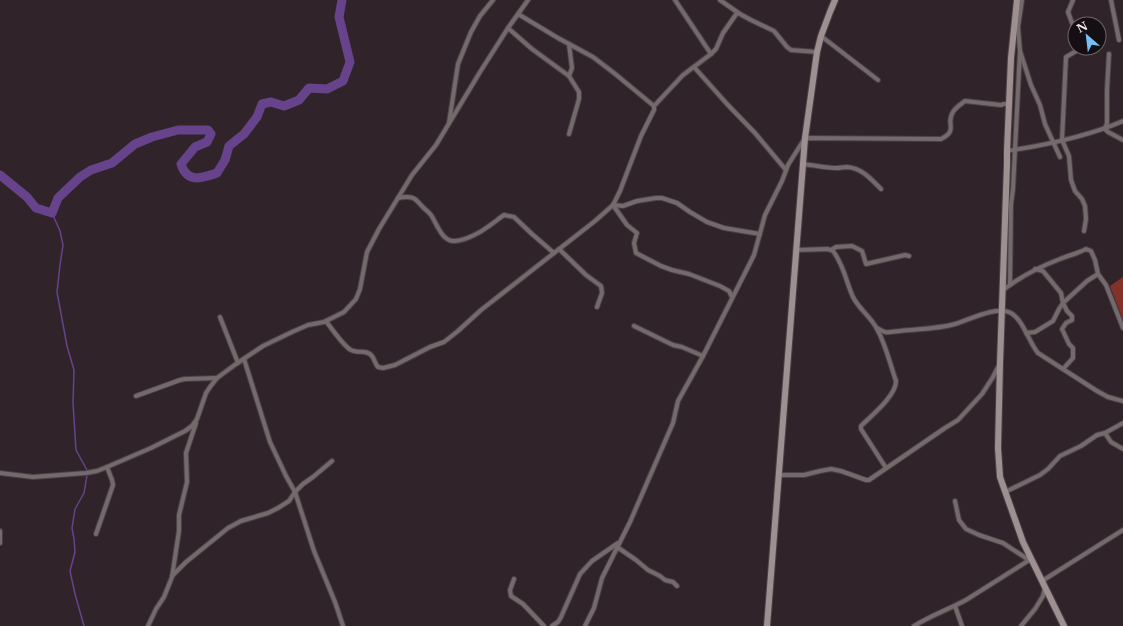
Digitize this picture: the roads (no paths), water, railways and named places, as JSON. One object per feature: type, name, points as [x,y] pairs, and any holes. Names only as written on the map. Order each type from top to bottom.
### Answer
[{"type":"main road","points":[[767,626],[802,164],[817,52],[821,36],[836,0]]},
{"type":"main road","points":[[1017,0],[1011,58],[1002,290],[998,448],[1000,477],[1030,560],[1064,626]]},
{"type":"street","points":[[448,125],[458,64],[471,32],[480,16],[493,0]]},
{"type":"street","points":[[148,626],[156,609],[164,597],[172,577],[179,514],[187,482],[186,453],[206,393],[217,378],[263,346],[308,325],[326,321],[344,312],[356,299],[360,289],[367,252],[379,229],[419,166],[436,145],[508,28],[528,0]]},
{"type":"street","points":[[675,0],[711,54]]},
{"type":"street","points":[[720,0],[737,12],[774,31],[790,50],[817,52]]},
{"type":"street","points":[[1010,285],[1011,204],[1014,189],[1020,51],[1018,27],[1022,0]]},
{"type":"street","points":[[1069,16],[1068,12],[1073,0]]},
{"type":"street","points":[[1111,0],[1119,40]]},
{"type":"street","points":[[326,321],[350,350],[357,352],[368,352],[372,355],[375,364],[378,367],[390,367],[444,342],[481,310],[595,221],[613,205],[641,136],[654,110],[654,106],[683,75],[716,49],[723,34],[737,12]]},
{"type":"street","points":[[518,14],[593,57],[654,106]]},
{"type":"street","points":[[508,28],[532,49],[569,76],[579,92],[579,99],[569,134]]},
{"type":"street","points":[[821,36],[878,80]]},
{"type":"street","points":[[568,44],[572,68],[569,76]]},
{"type":"street","points":[[1020,51],[1031,85],[1040,105],[1045,124],[1060,158]]},
{"type":"street","points":[[1105,129],[1107,123],[1109,54]]},
{"type":"street","points":[[1068,56],[1066,57],[1062,140],[1069,156],[1071,180],[1075,191],[1085,206],[1086,219],[1084,231]]},
{"type":"street","points":[[694,67],[760,139],[786,170]]},
{"type":"street","points":[[585,626],[594,608],[602,578],[630,522],[673,423],[678,401],[703,356],[750,263],[765,215],[790,162],[805,138],[941,139],[949,135],[951,129],[950,120],[952,112],[965,101],[1001,105],[1009,104]]},
{"type":"street","points":[[1007,151],[1053,143],[1105,129],[1123,121]]},
{"type":"street","points":[[1105,129],[1123,140]]},
{"type":"street","points":[[802,164],[838,168],[847,167],[855,169],[870,177],[880,189]]},
{"type":"street","points":[[398,198],[406,196],[414,198],[429,213],[435,221],[441,234],[447,239],[454,241],[469,237],[490,226],[504,215],[514,217],[554,253]]},
{"type":"street","points":[[613,205],[624,206],[637,201],[662,198],[677,203],[707,222],[724,228],[760,234]]},
{"type":"street","points":[[613,205],[627,225],[637,232],[634,243],[636,253],[661,266],[689,274],[720,286],[729,291],[732,297]]},
{"type":"street","points":[[831,250],[836,247],[852,246],[862,251],[866,264],[905,255],[909,256]]},
{"type":"street","points":[[559,249],[586,275],[601,286],[602,293],[597,307]]},
{"type":"street","points":[[1002,290],[1034,269],[1061,258],[1079,253],[1086,249],[1091,251],[1095,260],[1098,274],[1106,286],[1123,328]]},
{"type":"street","points":[[796,250],[831,250],[836,254],[844,270],[853,297],[877,328],[896,381],[896,385],[885,402],[861,426],[861,429],[886,468]]},
{"type":"street","points":[[1034,269],[1043,270],[1061,293],[1063,303],[1067,311],[1072,316],[1072,320],[1066,323],[1062,329],[1069,344],[1073,348],[1074,358],[1063,369]]},
{"type":"street","points":[[1026,333],[1035,332],[1053,320],[1063,303],[1087,281],[1098,274]]},
{"type":"street","points":[[877,328],[886,332],[926,328],[954,324],[988,313],[1002,311],[1009,312],[1013,314],[1020,322],[1038,353],[1097,391],[1108,397],[1123,401]]},
{"type":"street","points":[[220,317],[238,363]]},
{"type":"street","points":[[634,326],[703,356]]},
{"type":"street","points":[[244,359],[270,442],[295,492],[314,551],[343,626]]},
{"type":"street","points":[[779,475],[804,475],[831,469],[866,480],[872,478],[958,420],[982,394],[1000,363]]},
{"type":"street","points":[[136,396],[180,380],[217,378]]},
{"type":"street","points":[[0,473],[33,477],[79,474],[97,471],[151,448],[185,431],[192,426],[198,418]]},
{"type":"street","points":[[1005,492],[1040,475],[1060,456],[1081,446],[1097,435],[1123,423]]},
{"type":"street","points":[[1104,433],[1112,442],[1123,449]]},
{"type":"street","points":[[172,577],[186,562],[228,528],[241,521],[268,513],[289,501],[303,484],[332,461]]},
{"type":"street","points":[[96,534],[113,485],[107,467]]},
{"type":"street","points":[[914,626],[955,606],[1030,560],[1003,543],[966,529],[959,520],[955,501]]},
{"type":"street","points":[[1042,581],[1123,530]]},
{"type":"street","points":[[0,531],[0,543]]},
{"type":"street","points":[[552,626],[558,622],[561,617],[580,574],[592,561],[620,541]]},
{"type":"street","points":[[617,547],[648,570],[660,576],[664,580],[673,582],[677,586]]},
{"type":"street","points":[[514,579],[510,590],[511,596],[523,604],[544,626]]},
{"type":"street","points":[[1021,626],[1035,609],[1043,596],[1045,587]]},
{"type":"street","points":[[955,606],[962,626]]},
{"type":"waterway","points":[[0,175],[27,197],[36,208],[52,213],[58,198],[80,177],[91,170],[112,163],[135,144],[152,137],[178,130],[208,130],[211,134],[207,142],[195,147],[181,164],[187,175],[201,178],[217,173],[225,160],[229,146],[244,134],[257,117],[262,104],[271,102],[284,106],[299,100],[309,88],[327,89],[343,81],[350,62],[339,17],[342,0]]},
{"type":"waterway","points":[[52,213],[60,231],[63,245],[57,292],[67,346],[74,370],[73,403],[76,450],[87,470]]},
{"type":"waterway","points":[[84,626],[70,571],[75,552],[72,528],[75,509],[84,493],[87,475]]}]
